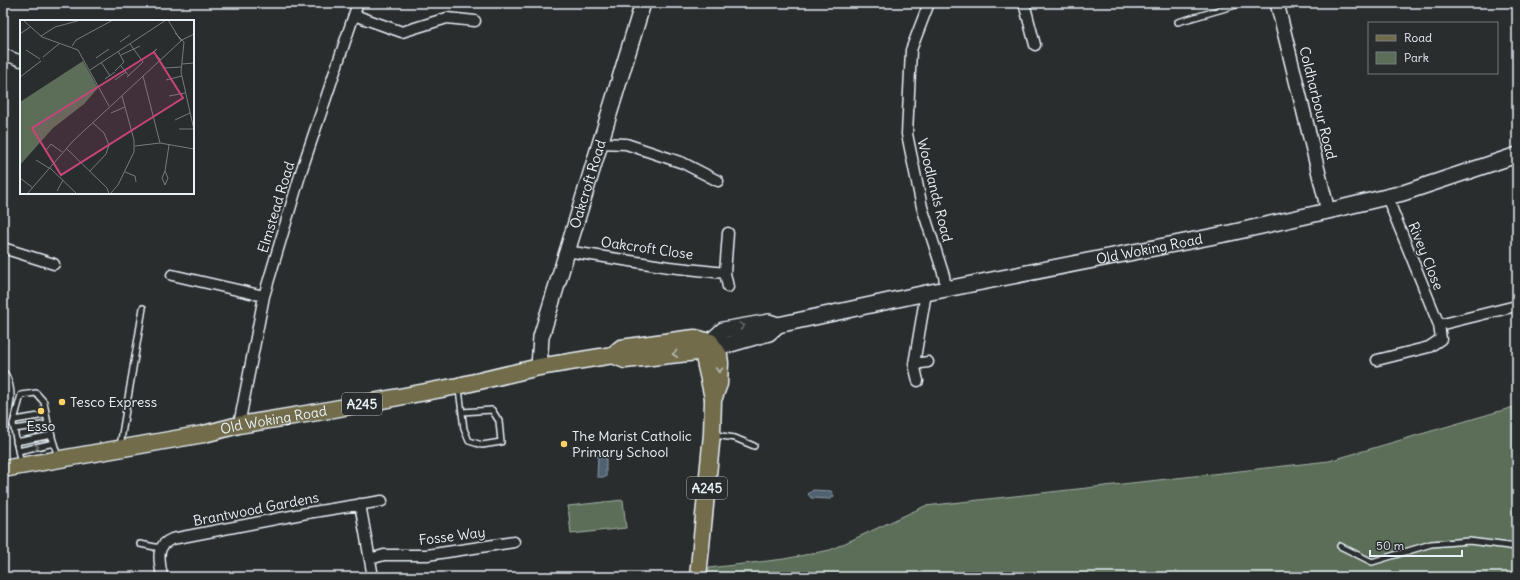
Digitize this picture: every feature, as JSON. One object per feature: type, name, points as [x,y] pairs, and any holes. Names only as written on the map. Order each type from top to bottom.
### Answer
[{"type":"main road","name":"Oakcroft Road","points":[[539,367],[541,337],[598,143],[643,3]]},
{"type":"main road","name":"Old Woking Road","points":[[3,469],[19,458],[59,459],[120,449],[204,434],[239,425],[458,386],[539,367],[613,355],[625,360],[697,352],[710,342],[726,345],[733,344],[769,333],[778,325],[926,293],[1230,233],[1387,197],[1517,155]]},
{"type":"main road","name":"A245","points":[[698,577],[712,434],[713,400],[719,384],[719,355],[710,342]]},
{"type":"street","name":"Elmstead Road","points":[[239,425],[264,296],[302,169],[358,3]]},
{"type":"street","name":"Woodlands Road","points":[[929,3],[911,50],[907,134],[922,207],[944,276],[946,289]]},
{"type":"street","points":[[1024,3],[1035,45]]},
{"type":"street","name":"Coldharbour Road","points":[[1277,3],[1328,211]]},
{"type":"street","points":[[354,15],[402,32],[447,18],[474,21]]},
{"type":"street","points":[[3,54],[20,61]]},
{"type":"street","points":[[598,143],[626,144],[683,163],[718,182]]},
{"type":"street","name":"Rivey Close","points":[[1387,197],[1439,325]]},
{"type":"street","points":[[728,233],[725,273],[728,286]]},
{"type":"street","points":[[3,248],[54,264]]},
{"type":"street","points":[[43,261],[47,251]]},
{"type":"street","name":"Oakcroft Close","points":[[566,251],[669,267],[725,273]]},
{"type":"street","points":[[172,275],[264,296]]},
{"type":"street","points":[[918,381],[914,364],[926,293]]},
{"type":"street","points":[[1377,360],[1429,346],[1441,339],[1439,325],[1516,306]]},
{"type":"street","points":[[914,364],[928,362]]},
{"type":"street","points":[[3,427],[8,406],[4,380]]},
{"type":"street","name":"Brantwood Gardens","points":[[160,548],[172,539],[382,501]]},
{"type":"street","points":[[360,504],[373,577]]},
{"type":"street","name":"Fosse Way","points":[[370,559],[384,555],[427,555],[514,542]]},
{"type":"street","points":[[160,548],[159,558],[162,577]]},
{"type":"lane","points":[[1178,22],[1243,3]]},
{"type":"lane","points":[[120,449],[143,308]]},
{"type":"lane","points":[[458,386],[464,430],[470,441],[482,445],[501,442],[499,421],[492,410],[462,412]]},
{"type":"lane","points":[[54,443],[19,458],[14,429],[21,394],[36,393],[44,402],[45,415],[52,435],[59,459]]},
{"type":"lane","points":[[15,420],[45,415]]},
{"type":"lane","points":[[14,429],[48,424]]},
{"type":"lane","points":[[712,434],[735,438],[754,446]]},
{"type":"lane","points":[[16,442],[52,435]]},
{"type":"lane","points":[[1340,546],[1372,562],[1431,544],[1470,541],[1517,547]]},
{"type":"lane","points":[[140,544],[160,548]]},
{"type":"green space","points":[[1517,406],[1517,577],[708,577],[709,568],[784,559],[830,550],[925,506],[1329,461]]},
{"type":"green space","points":[[623,500],[626,528],[571,534],[568,506]]},
{"type":"water","points":[[598,455],[606,455],[606,477],[597,477]]},
{"type":"water","points":[[813,490],[831,491],[834,496],[830,499],[811,498],[808,494]]},
{"type":"place","name":"Tesco Express","points":[[62,402]]},
{"type":"place","name":"Esso","points":[[41,411]]},
{"type":"place","name":"The Marist Catholic Primary School","points":[[564,444]]}]
